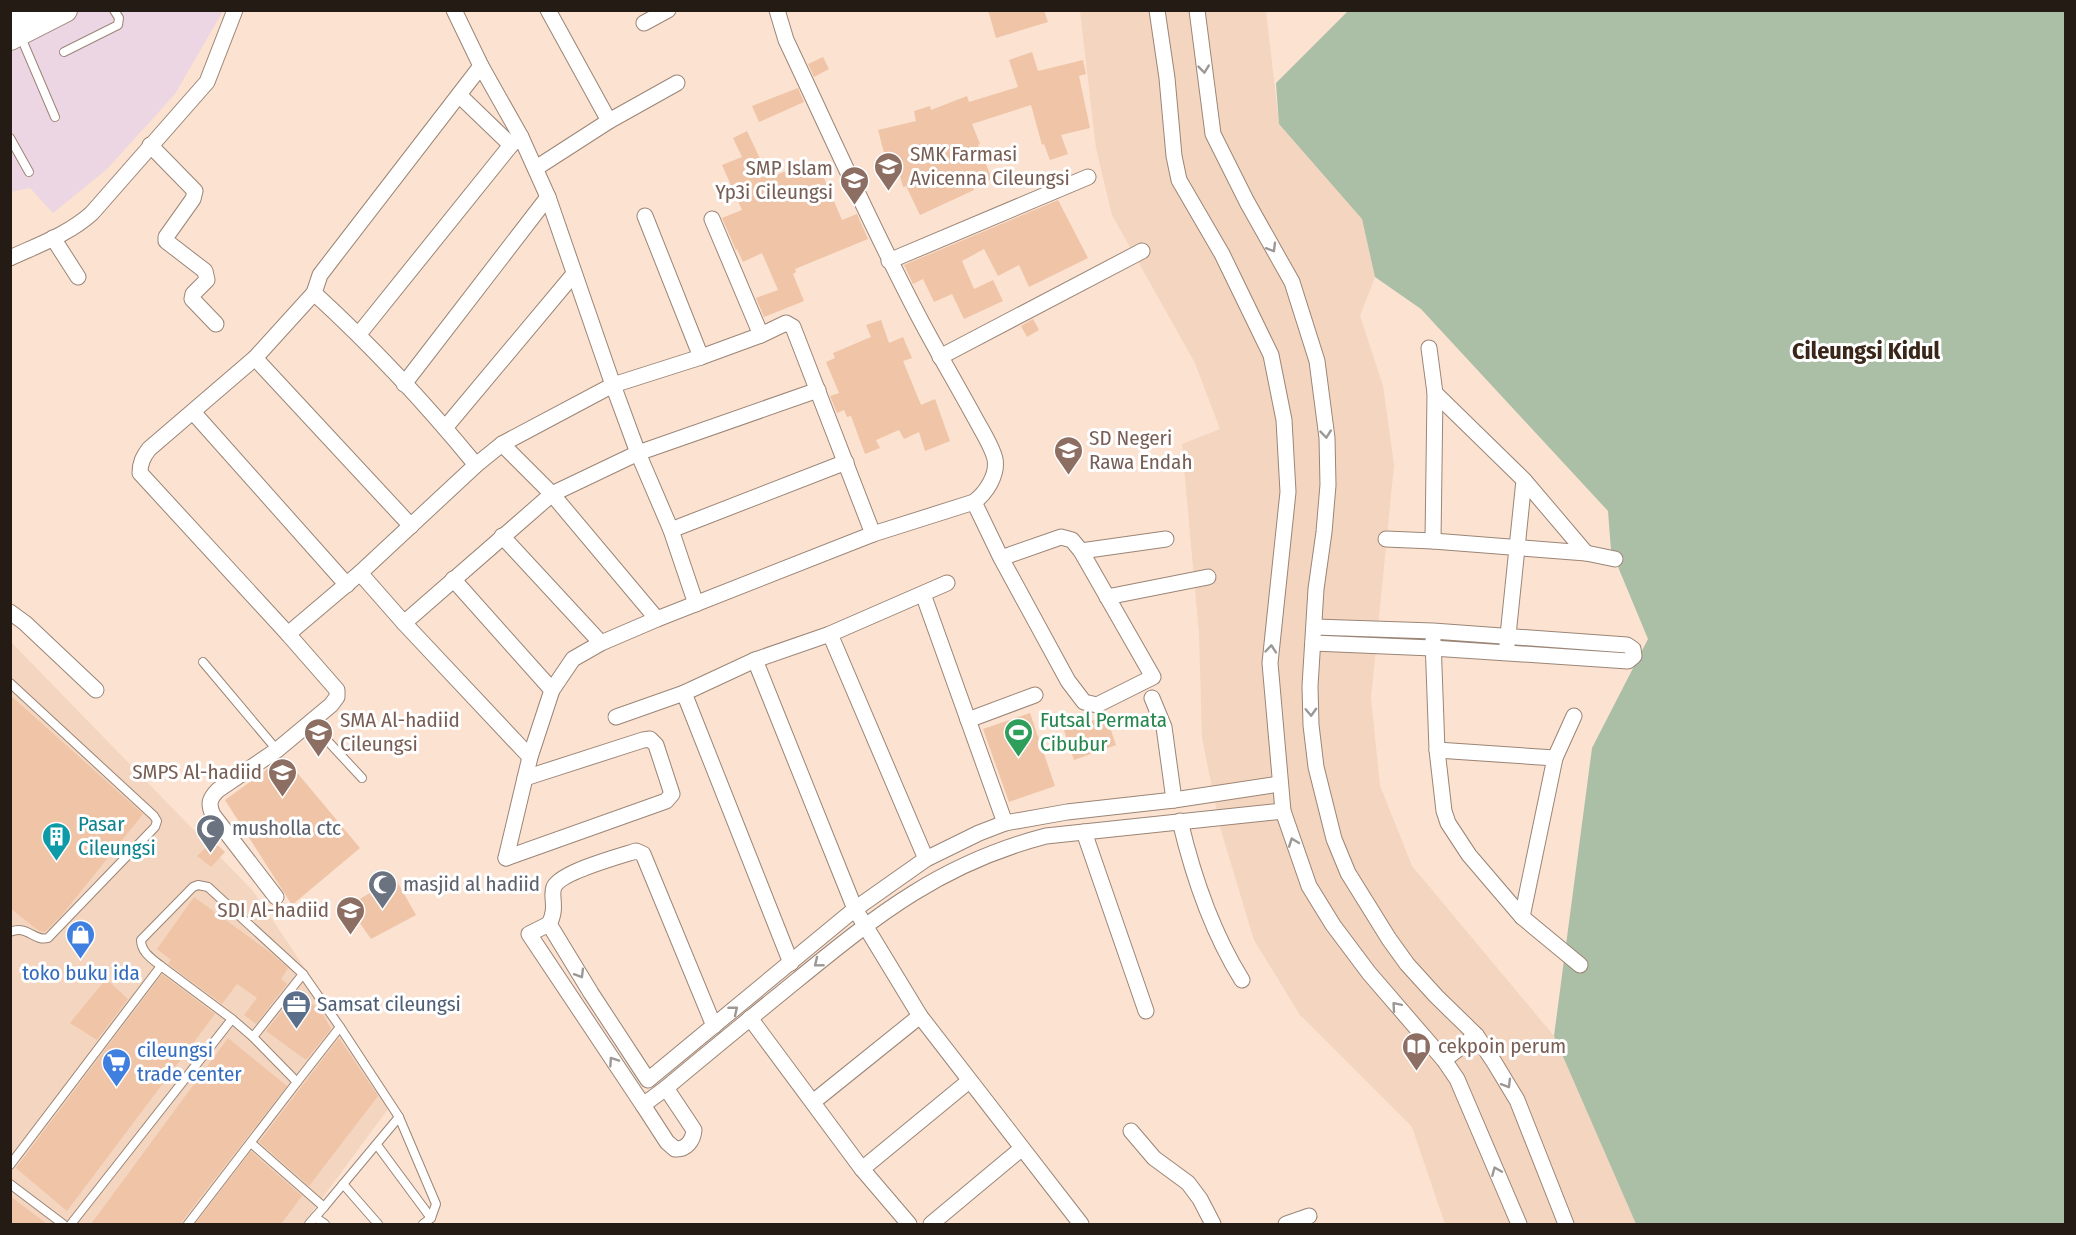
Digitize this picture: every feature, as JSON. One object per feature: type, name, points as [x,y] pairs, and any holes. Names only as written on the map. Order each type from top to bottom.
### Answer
[{"type":"main road","points":[[16,25],[65,10]]},
{"type":"street","points":[[10,258],[53,238],[82,222],[92,213],[207,82],[235,10]]},
{"type":"street","points":[[454,10],[516,141],[536,168],[548,197],[573,275],[638,453],[671,530],[696,604]]},
{"type":"street","points":[[548,10],[609,121]]},
{"type":"street","points":[[644,23],[668,10]]},
{"type":"street","points":[[525,778],[650,739],[656,745],[672,794],[666,801],[506,858],[525,778],[530,757],[552,690],[573,659],[601,643],[657,619],[873,534],[974,502],[981,497],[993,478],[995,459],[970,408],[889,261],[786,40],[777,10]]},
{"type":"street","points":[[1157,10],[1167,78],[1174,156],[1179,180],[1222,254],[1271,355],[1284,420],[1288,492],[1270,663],[1283,811],[1310,886],[1333,925],[1369,973],[1449,1057],[1519,1224]]},
{"type":"street","points":[[1197,10],[1213,134],[1252,211],[1292,282],[1317,361],[1327,438],[1328,485],[1316,589],[1310,686],[1311,725],[1316,767],[1334,838],[1348,873],[1389,939],[1473,1037],[1517,1100],[1566,1224]]},
{"type":"street","points":[[276,897],[213,815],[209,806],[210,798],[311,723],[335,701],[338,693],[288,634],[140,473],[140,465],[149,449],[255,358],[314,293],[320,275],[482,66]]},
{"type":"street","points":[[536,168],[609,121],[677,83]]},
{"type":"street","points":[[459,95],[516,141]]},
{"type":"street","points":[[359,334],[516,141]]},
{"type":"street","points":[[150,145],[195,190],[193,199],[166,237],[166,241],[206,271],[207,280],[193,294],[192,299],[216,324]]},
{"type":"street","points":[[889,261],[1088,177]]},
{"type":"street","points":[[404,384],[548,197]]},
{"type":"street","points":[[645,216],[701,357]]},
{"type":"street","points":[[712,219],[761,335]]},
{"type":"street","points":[[53,238],[78,278]]},
{"type":"street","points":[[940,357],[1142,251]]},
{"type":"street","points":[[445,428],[573,275]]},
{"type":"street","points":[[314,293],[359,334],[476,465]]},
{"type":"street","points":[[288,634],[347,585],[476,465],[502,444],[613,385],[701,357],[784,324],[791,325],[873,534]]},
{"type":"street","points":[[1429,348],[1435,393],[1433,541]]},
{"type":"street","points":[[255,358],[411,526]]},
{"type":"street","points":[[404,623],[552,494],[638,453],[818,390]]},
{"type":"street","points":[[1435,393],[1524,480],[1586,554]]},
{"type":"street","points":[[193,412],[347,585]]},
{"type":"street","points":[[502,444],[552,494],[657,619]]},
{"type":"street","points":[[671,530],[846,462]]},
{"type":"street","points":[[1507,654],[1524,480]]},
{"type":"street","points":[[974,502],[1001,558],[1078,697],[1090,705],[1097,705],[1154,677],[1081,551],[1072,540],[1061,537],[1001,558]]},
{"type":"street","points":[[502,536],[601,643]]},
{"type":"street","points":[[1081,551],[1166,539]]},
{"type":"street","points":[[1386,539],[1586,554],[1615,559]]},
{"type":"street","points":[[360,573],[530,757]]},
{"type":"street","points":[[1107,597],[1208,577]]},
{"type":"street","points":[[453,579],[552,690]]},
{"type":"street","points":[[616,717],[684,693],[755,660],[830,634],[947,583]]},
{"type":"street","points":[[923,594],[1005,823]]},
{"type":"street","points":[[10,612],[25,623],[96,690]]},
{"type":"street","points":[[1313,643],[1628,661],[1634,656],[1633,649],[1628,645],[1433,631],[1315,627]]},
{"type":"street","points":[[1433,631],[1437,750],[1444,811],[1448,823],[1469,855],[1522,916],[1580,965]]},
{"type":"street","points":[[830,634],[926,859]]},
{"type":"street","points":[[755,660],[859,917],[920,1016],[1081,1224]]},
{"type":"street","points":[[684,693],[791,963]]},
{"type":"street","points":[[968,720],[1035,695]]},
{"type":"street","points":[[1152,698],[1164,727],[1174,800]]},
{"type":"street","points":[[1522,916],[1555,758],[1574,716]]},
{"type":"street","points":[[1437,750],[1555,758]]},
{"type":"street","points":[[643,1105],[750,1018],[859,917],[926,859],[1005,823],[1124,804],[1174,800],[1279,784]]},
{"type":"street","points":[[633,1090],[791,963],[859,917],[979,858],[1046,836],[1283,811]]},
{"type":"street","points":[[1180,821],[1189,860],[1208,909],[1224,948],[1242,980]]},
{"type":"street","points":[[1084,832],[1146,1011]]},
{"type":"street","points":[[549,924],[648,1080],[662,1091],[694,1130],[692,1140],[685,1147],[675,1149],[667,1142],[529,934],[549,924],[554,911],[554,888],[558,882],[610,858],[640,852],[646,858],[714,1026]]},
{"type":"street","points":[[813,1102],[920,1016]]},
{"type":"street","points":[[750,1018],[862,1169],[909,1224]]},
{"type":"street","points":[[1449,1057],[1473,1037]]},
{"type":"street","points":[[862,1169],[969,1081]]},
{"type":"street","points":[[1131,1131],[1154,1158],[1188,1183],[1213,1224]]},
{"type":"street","points":[[931,1224],[1022,1149]]},
{"type":"street","points":[[1286,1224],[1309,1216]]},
{"type":"lane","points":[[64,52],[118,25],[119,18],[114,10]]},
{"type":"lane","points":[[16,25],[55,117]]},
{"type":"lane","points":[[10,138],[29,172]]},
{"type":"lane","points":[[203,662],[277,750]]},
{"type":"lane","points":[[10,683],[157,821],[155,826],[48,938],[42,939],[19,929],[10,932]]},
{"type":"lane","points":[[311,723],[362,777]]},
{"type":"lane","points":[[297,1082],[232,1019],[144,952],[141,940],[193,886],[198,885],[213,890],[303,974],[340,1027],[399,1117],[434,1199],[435,1210],[431,1218],[423,1224]]},
{"type":"lane","points":[[10,1165],[161,966]]},
{"type":"lane","points":[[253,1037],[303,974]]},
{"type":"lane","points":[[71,1224],[232,1019]]},
{"type":"lane","points":[[188,1224],[340,1027]]},
{"type":"lane","points":[[309,1224],[399,1117]]},
{"type":"lane","points":[[251,1143],[324,1207]]},
{"type":"lane","points":[[377,1145],[431,1218]]},
{"type":"lane","points":[[10,1184],[63,1224]]},
{"type":"lane","points":[[343,1184],[378,1224]]},
{"type":"lane","points":[[315,1217],[325,1224]]},
{"type":"shaded area","points":[[66,11],[223,11],[175,94],[107,169],[53,213],[30,188],[11,192],[11,38]]},
{"type":"shaded area","points":[[1080,11],[1266,11],[1279,124],[1362,219],[1375,277],[1360,316],[1383,386],[1394,465],[1371,698],[1380,786],[1412,866],[1554,1036],[1636,1224],[1445,1224],[1412,1127],[1300,1015],[1254,940],[1220,827],[1202,738],[1199,633],[1182,444],[1220,429],[1195,363],[1112,215],[1096,148]]},
{"type":"shaded area","points":[[10,641],[253,891],[394,1101],[303,1224],[11,1224]]},
{"type":"green space","points":[[1348,11],[2065,11],[2065,1224],[1636,1224],[1554,1036],[1592,748],[1648,639],[1611,550],[1608,511],[1421,309],[1375,277],[1362,219],[1279,124],[1276,83]]},
{"type":"building","points":[[988,10],[1044,10],[1048,22],[996,38]]},
{"type":"building","points":[[1032,52],[1038,71],[1083,60],[1086,74],[1079,76],[1090,128],[1061,135],[1068,154],[1050,160],[1044,144],[1042,145],[1031,105],[972,124],[992,179],[920,215],[906,186],[903,187],[900,176],[888,180],[883,166],[887,164],[878,130],[916,121],[914,111],[930,106],[931,110],[967,96],[969,102],[1018,87],[1009,60]]},
{"type":"building","points":[[823,57],[829,69],[814,77],[808,64]]},
{"type":"building","points":[[798,88],[804,102],[759,122],[752,106]]},
{"type":"building","points":[[747,131],[769,178],[796,167],[798,170],[817,162],[842,220],[857,214],[868,239],[795,269],[796,272],[793,274],[804,301],[764,317],[756,298],[778,290],[762,253],[743,262],[722,218],[742,210],[722,165],[742,157],[733,138]]},
{"type":"building","points":[[1058,200],[1088,258],[1029,287],[1019,265],[998,276],[984,249],[962,261],[974,289],[993,280],[1003,301],[964,319],[952,294],[934,302],[923,279],[913,284],[904,265]]},
{"type":"building","points":[[1033,319],[1039,330],[1027,337],[1021,326]]},
{"type":"building","points":[[881,320],[889,343],[903,337],[912,358],[903,361],[921,405],[935,399],[950,441],[925,451],[919,432],[904,439],[899,430],[876,440],[880,448],[865,454],[851,416],[847,417],[844,410],[837,413],[830,396],[839,393],[826,362],[835,358],[833,353],[871,337],[866,325]]},
{"type":"building","name":"Pasar Cileungsi","points":[[10,695],[143,814],[62,915],[45,932],[39,931],[10,908]]},
{"type":"building","name":"Futsal Permata Cibubur","points":[[1030,713],[1055,786],[1009,802],[983,729]]},
{"type":"building","name":"Futsal Permata Cibubur","points":[[1106,716],[1116,745],[1074,760],[1064,730]]},
{"type":"building","points":[[284,757],[360,848],[292,905],[225,800]]},
{"type":"building","name":"musholla ctc","points":[[213,841],[225,852],[211,867],[197,856]]},
{"type":"building","name":"masjid al hadiid","points":[[395,878],[416,915],[371,939],[348,906]]},
{"type":"building","name":"cileungsi trade center","points":[[194,897],[288,968],[281,979],[287,984],[256,1024],[244,1015],[257,998],[237,984],[222,1004],[168,964],[171,960],[157,949]]},
{"type":"building","name":"cileungsi trade center","points":[[162,974],[215,1014],[67,1211],[16,1168]]},
{"type":"building","name":"cileungsi trade center","points":[[106,979],[128,999],[97,1040],[70,1023]]},
{"type":"building","name":"cileungsi trade center","points":[[297,992],[321,1011],[331,1029],[306,1060],[266,1031]]},
{"type":"building","points":[[228,1038],[287,1086],[182,1224],[91,1224]]},
{"type":"building","name":"cileungsi trade center","points":[[339,1038],[378,1096],[309,1186],[259,1142]]},
{"type":"building","points":[[251,1151],[302,1196],[281,1224],[195,1224]]},
{"type":"building","points":[[10,1196],[47,1224],[10,1224]]},
{"type":"place","name":"SMK Farmasi Avicenna Cileungsi","points":[[889,192]]},
{"type":"place","name":"SMP Islam Yp3i Cileungsi","points":[[854,206]]},
{"type":"place","name":"SD Negeri Rawa Endah","points":[[1068,476]]},
{"type":"place","name":"SMA Al-hadiid Cileungsi","points":[[319,758]]},
{"type":"place","name":"Futsal Permata Cibubur","points":[[1019,758]]},
{"type":"place","name":"SMPS Al-hadiid","points":[[283,798]]},
{"type":"place","name":"musholla ctc","points":[[211,854]]},
{"type":"place","name":"Pasar Cileungsi","points":[[57,862]]},
{"type":"place","name":"masjid al hadiid","points":[[382,910]]},
{"type":"place","name":"SDI Al-hadiid","points":[[350,936]]},
{"type":"place","name":"toko buku ida","points":[[81,960]]},
{"type":"place","name":"Samsat cileungsi","points":[[296,1030]]},
{"type":"place","name":"cekpoin perum","points":[[1417,1072]]},
{"type":"place","name":"cileungsi trade center","points":[[116,1088]]},
{"type":"district","name":"Cileungsi Kidul","points":[[1866,351]]}]
